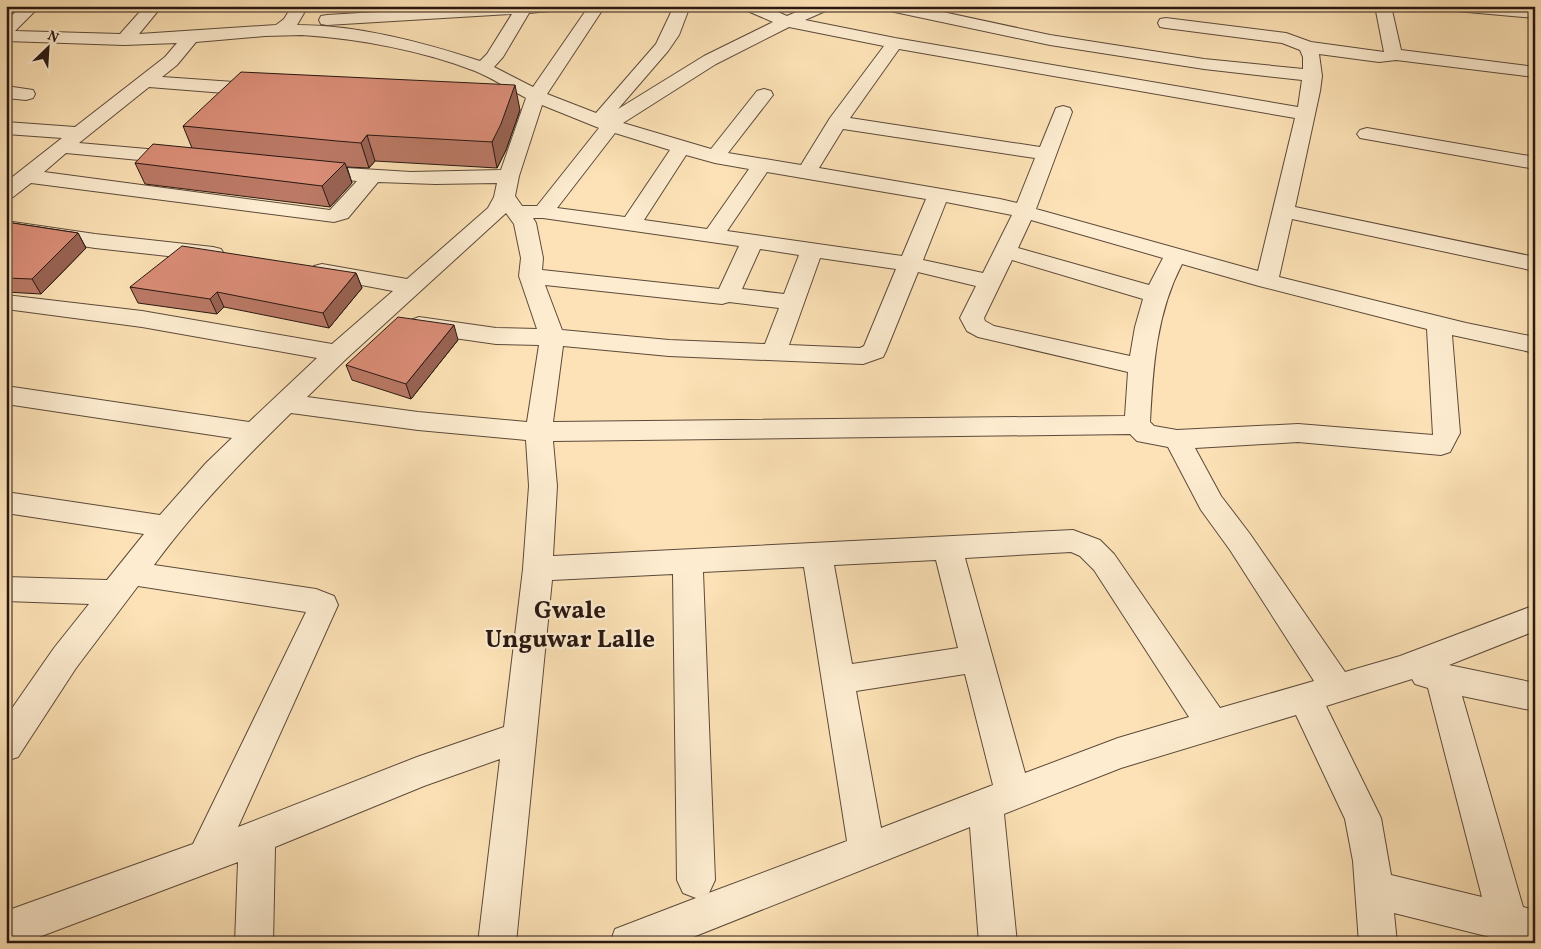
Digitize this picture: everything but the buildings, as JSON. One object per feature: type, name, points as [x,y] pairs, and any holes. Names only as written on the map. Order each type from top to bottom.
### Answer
[{"type":"street","points":[[6,30],[32,6]]},
{"type":"street","points":[[124,40],[154,6]]},
{"type":"street","points":[[286,25],[300,6]]},
{"type":"street","points":[[6,36],[124,40],[192,36],[286,25],[563,6]]},
{"type":"street","points":[[498,943],[538,568],[543,486],[539,432],[552,337],[530,276],[532,258],[519,199],[535,98],[597,6]]},
{"type":"street","points":[[614,123],[605,113],[662,47],[670,35],[682,6]]},
{"type":"street","points":[[748,6],[787,22],[895,43],[1306,114]]},
{"type":"street","points":[[6,746],[17,713],[65,658],[166,527],[216,470],[253,432],[337,352],[497,212],[519,199],[614,123],[688,72],[787,22],[824,6]]},
{"type":"street","points":[[890,6],[1050,40],[1204,64],[1312,76]]},
{"type":"street","points":[[1383,6],[1393,54]]},
{"type":"street","points":[[1456,6],[1535,13]]},
{"type":"street","points":[[483,68],[534,8]]},
{"type":"street","points":[[1166,23],[1286,38],[1307,46],[1379,57],[1388,57],[1393,54],[1535,72]]},
{"type":"street","points":[[286,25],[360,36],[448,56],[483,68],[535,98],[715,157],[1000,206],[1267,281],[1438,324],[1535,345]]},
{"type":"street","points":[[6,192],[171,61],[192,36]]},
{"type":"street","points":[[807,172],[837,122],[895,43]]},
{"type":"street","points":[[1267,281],[1306,114],[1312,76],[1312,57],[1307,46]]},
{"type":"street","points":[[145,81],[244,89],[283,90]]},
{"type":"street","points":[[230,102],[244,89]]},
{"type":"street","points":[[6,92],[26,94]]},
{"type":"street","points":[[715,157],[764,95]]},
{"type":"street","points":[[506,100],[535,98]]},
{"type":"street","points":[[1063,112],[1024,212],[972,318],[975,326],[987,332],[1142,367]]},
{"type":"street","points":[[837,122],[1047,154]]},
{"type":"street","points":[[6,128],[78,134]]},
{"type":"street","points":[[1367,134],[1535,163]]},
{"type":"street","points":[[631,224],[682,146]]},
{"type":"street","points":[[61,147],[181,150],[200,161]]},
{"type":"street","points":[[713,236],[762,165]]},
{"type":"street","points":[[296,171],[414,179],[458,179],[519,199],[631,224],[910,264],[990,282]]},
{"type":"street","points":[[26,176],[334,216],[340,213],[372,176]]},
{"type":"street","points":[[376,319],[496,336],[552,337],[669,348],[863,356],[874,351],[938,195]]},
{"type":"street","points":[[1284,211],[1535,264]]},
{"type":"street","points":[[6,227],[95,241],[235,257]]},
{"type":"street","points":[[728,294],[752,242]]},
{"type":"street","points":[[774,353],[812,250]]},
{"type":"street","points":[[1005,251],[1156,296]]},
{"type":"street","points":[[1137,425],[1148,322],[1156,296],[1176,255]]},
{"type":"street","points":[[300,267],[412,287]]},
{"type":"street","points":[[530,276],[712,298],[728,294],[793,302]]},
{"type":"street","points":[[6,302],[142,318],[337,352]]},
{"type":"street","points":[[284,403],[418,421],[539,432],[1137,425],[1146,434],[1177,439],[1298,433],[1441,445],[1447,433],[1438,324]]},
{"type":"street","points":[[6,395],[253,432]]},
{"type":"street","points":[[1177,439],[1211,503],[1240,542],[1321,693],[1363,818],[1371,861],[1378,943]]},
{"type":"street","points":[[6,502],[166,527]]},
{"type":"street","points":[[538,568],[1073,541],[1090,548],[1104,562],[1213,725]]},
{"type":"street","points":[[948,547],[977,660],[1000,799],[998,943]]},
{"type":"street","points":[[817,554],[866,851]]},
{"type":"street","points":[[688,560],[696,880]]},
{"type":"street","points":[[6,589],[124,582],[316,601],[322,605],[321,612],[206,856]]},
{"type":"street","points":[[629,943],[1118,753],[1403,669],[1535,618]]},
{"type":"street","points":[[838,680],[977,660]]},
{"type":"street","points":[[1403,669],[1535,697]]},
{"type":"street","points":[[1441,677],[1521,926]]},
{"type":"street","points":[[6,930],[257,837],[417,773],[519,737]]},
{"type":"street","points":[[254,943],[257,837]]},
{"type":"street","points":[[1374,889],[1521,926]]},
{"type":"district","name":"Gwale Unguwar Lalle","points":[[570,626]]}]
